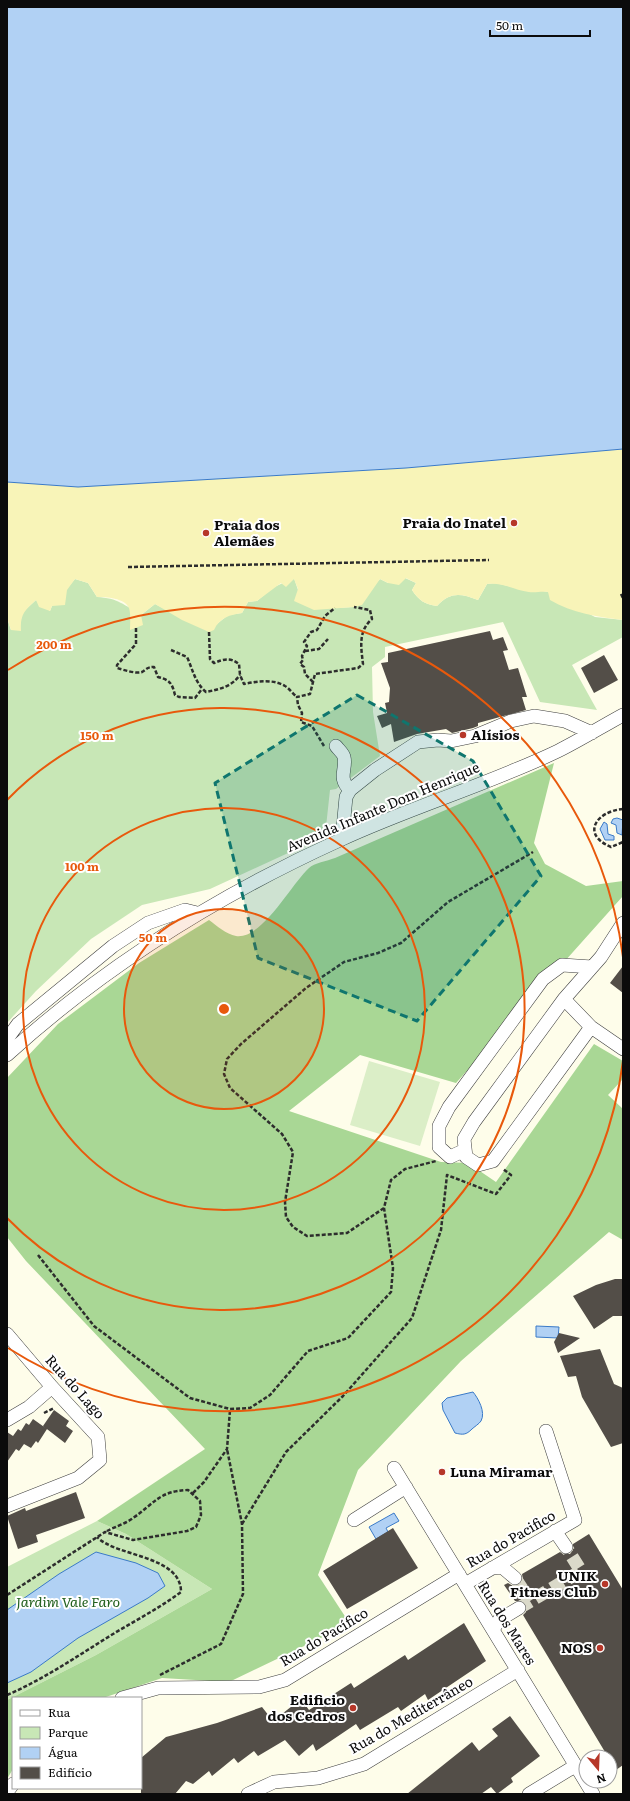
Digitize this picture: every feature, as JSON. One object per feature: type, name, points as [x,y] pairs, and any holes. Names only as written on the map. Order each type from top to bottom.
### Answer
[{"type":"street","name":"Avenida Infante Dom Henrique","points":[[7,1053],[89,987],[162,934],[265,876],[342,839],[558,751],[623,715]]},
{"type":"street","points":[[342,839],[346,797],[350,790],[375,770],[418,742],[438,740],[451,741],[475,736],[490,728],[534,716],[565,720],[592,733]]},
{"type":"street","points":[[336,746],[344,756],[345,786],[350,790]]},
{"type":"street","points":[[7,1039],[18,1024],[112,946],[148,924],[185,910],[197,914]]},
{"type":"street","points":[[591,1027],[493,1161],[478,1165],[466,1157],[464,1139],[474,1122],[564,999],[608,947],[623,923]]},
{"type":"street","points":[[465,1150],[450,1157],[440,1147],[439,1126],[449,1107],[510,1027],[543,979],[562,965],[592,967]]},
{"type":"street","points":[[564,999],[591,1027],[623,1049]]},
{"type":"street","name":"Rua do Lago","points":[[7,1334],[52,1387],[98,1437],[100,1460],[78,1478],[7,1506]]},
{"type":"street","points":[[7,1420],[29,1407],[52,1387]]},
{"type":"street","name":"Rua do Pacifico","points":[[462,1579],[492,1568],[575,1520],[546,1431]]},
{"type":"street","name":"Rua dos Mares","points":[[394,1468],[593,1794]]},
{"type":"street","points":[[354,1520],[406,1487]]},
{"type":"street","points":[[555,1531],[566,1548]]},
{"type":"street","points":[[492,1568],[502,1567],[516,1578]]},
{"type":"street","name":"Rua do Pacífico","points":[[126,1697],[158,1688],[259,1687],[285,1680],[462,1579]]},
{"type":"street","points":[[494,1630],[499,1620],[519,1608]]},
{"type":"street","name":"Rua do Mediterrâneo","points":[[248,1794],[274,1782],[318,1778],[364,1764],[518,1670]]},
{"type":"street","points":[[529,1794],[575,1766]]},
{"type":"path","points":[[128,567],[489,560]]},
{"type":"path","points":[[621,594],[623,598]]},
{"type":"path","points":[[297,697],[310,694],[315,674],[358,668],[363,664],[361,636],[366,624],[372,619],[370,610],[354,607]]},
{"type":"path","points":[[313,683],[305,674],[304,667],[300,664],[307,646],[304,642],[311,632],[317,630],[325,616],[335,608]]},
{"type":"path","points":[[136,628],[136,644],[117,665],[117,668],[142,672],[147,667],[154,667],[158,677],[168,680],[173,685],[175,695],[179,697],[195,698],[202,689]]},
{"type":"path","points":[[209,632],[210,659],[214,663],[224,659],[233,660],[239,664],[240,675],[244,684],[256,681],[272,682],[286,686],[297,697],[298,705],[302,713],[301,722],[312,726],[323,746],[336,746]]},
{"type":"path","points":[[304,651],[319,649],[328,639]]},
{"type":"path","points":[[171,650],[187,657],[194,677],[202,689],[206,692],[234,683],[240,675]]},
{"type":"path","points":[[623,809],[607,814],[598,820],[594,825],[596,838],[601,842],[611,847],[619,845],[623,842]]},
{"type":"path","points":[[619,845],[623,847]]},
{"type":"path","points":[[384,1208],[347,1233],[307,1236],[293,1227],[286,1217],[285,1202],[293,1152],[282,1134],[230,1088],[224,1074],[227,1059],[241,1044],[306,988],[338,966],[344,962],[378,953],[401,943],[448,902],[533,852]]},
{"type":"path","points":[[38,1255],[94,1326],[190,1398],[230,1409],[250,1408],[270,1395],[308,1351],[348,1338],[391,1292],[393,1268],[384,1208],[391,1180],[405,1169],[450,1157]]},
{"type":"path","points":[[242,1524],[286,1452],[343,1396],[412,1318],[441,1230],[447,1175],[496,1194],[511,1175],[493,1161]]},
{"type":"path","points":[[41,1414],[59,1405]]},
{"type":"path","points":[[158,1676],[221,1644],[243,1594],[242,1524],[227,1449],[230,1410]]},
{"type":"path","points":[[193,1493],[204,1482],[227,1449]]},
{"type":"path","points":[[7,1595],[105,1532],[132,1519],[158,1497],[169,1492],[188,1490],[200,1501],[201,1515],[196,1527],[187,1531],[133,1540],[105,1532]]},
{"type":"path","points":[[7,1695],[50,1674],[106,1638],[150,1613],[181,1592],[181,1584],[174,1575],[156,1562],[139,1554],[103,1543],[97,1537]]},
{"type":"highlighted area","points":[[357,695],[473,761],[541,876],[417,1021],[258,958],[215,783]]},
{"type":"green space","points":[[294,578],[298,590],[335,608],[354,607],[380,579],[388,583],[405,578],[416,583],[412,590],[417,597],[426,603],[437,606],[446,598],[456,595],[466,596],[478,600],[487,584],[496,583],[531,592],[538,590],[548,592],[595,617],[623,620],[623,637],[572,665],[597,710],[540,702],[503,622],[385,647],[385,657],[372,667],[373,712],[380,756],[336,789],[330,790],[325,836],[210,889],[142,905],[91,939],[36,991],[7,1023],[7,618],[11,630],[20,623],[23,612],[36,600],[50,611],[52,606],[75,579],[88,583],[97,597],[116,600],[141,615],[155,604],[217,624],[228,615],[242,613],[248,602],[257,601],[272,588]]},
{"type":"green space","points":[[554,763],[534,843],[545,864],[586,886],[623,881],[623,896],[456,1083],[360,1055],[289,1111],[441,1162],[468,1163],[496,1182],[594,1044],[623,1061],[623,1079],[608,1095],[623,1109],[623,1240],[609,1232],[461,1361],[358,1470],[318,1575],[350,1624],[229,1682],[162,1678],[106,1697],[13,1697],[96,1655],[212,1589],[126,1534],[97,1521],[205,1449],[26,1261],[7,1237],[7,1078],[58,1024],[139,963],[209,920],[229,934],[236,936],[246,935],[266,920],[311,866],[335,858]]},
{"type":"green space","points":[[369,1061],[440,1082],[420,1146],[350,1125]]},
{"type":"green space","name":"Jardim Vale Faro","points":[[97,1521],[126,1534],[212,1589],[96,1655],[7,1700],[7,1567]]},
{"type":"green space","points":[[12,1697],[12,1771],[7,1779],[7,1700]]},
{"type":"sand","name":"Praia dos Alemães","points":[[623,449],[623,620],[595,616],[567,608],[550,600],[548,592],[529,592],[493,584],[487,584],[478,600],[466,596],[456,595],[446,598],[437,606],[426,603],[417,597],[412,590],[416,583],[406,578],[399,585],[388,583],[380,579],[362,605],[314,610],[294,601],[298,589],[294,579],[286,587],[281,583],[257,601],[248,602],[242,613],[222,619],[214,630],[209,632],[182,620],[155,604],[141,615],[143,625],[130,630],[129,608],[124,602],[105,597],[97,597],[88,583],[75,579],[67,590],[65,605],[52,606],[50,611],[39,607],[36,600],[26,610],[22,617],[21,631],[11,630],[7,618],[7,482],[78,487],[406,468]]},
{"type":"water","points":[[7,7],[623,7],[623,449],[406,468],[78,487],[7,482]]},
{"type":"water","points":[[617,818],[623,820],[622,835],[617,833],[616,825],[611,823],[613,819]]},
{"type":"water","points":[[604,822],[607,824],[608,834],[614,836],[614,840],[605,840],[600,829]]},
{"type":"water","points":[[536,1326],[559,1327],[558,1338],[536,1337]]},
{"type":"water","points":[[473,1392],[482,1409],[483,1414],[481,1421],[466,1433],[455,1433],[443,1410],[442,1403],[447,1398]]},
{"type":"water","points":[[394,1513],[399,1521],[386,1528],[388,1532],[376,1539],[369,1527]]},
{"type":"water","points":[[96,1552],[136,1563],[158,1573],[165,1586],[148,1598],[78,1638],[31,1672],[7,1683],[7,1610],[59,1574]]},
{"type":"building","points":[[490,631],[493,640],[503,637],[508,650],[503,651],[509,670],[518,668],[527,697],[522,697],[526,710],[478,723],[478,726],[473,728],[452,733],[446,729],[417,734],[394,742],[391,724],[382,728],[377,716],[387,713],[385,703],[389,702],[390,688],[381,663],[388,662],[388,653]]},
{"type":"building","points":[[604,655],[618,680],[594,693],[581,668]]},
{"type":"building","points":[[623,966],[623,993],[610,983]]},
{"type":"building","points":[[615,1279],[623,1279],[623,1316],[613,1316],[594,1329],[573,1296],[596,1285]]},
{"type":"building","points":[[559,1333],[580,1338],[558,1353],[554,1342]]},
{"type":"building","points":[[600,1349],[614,1384],[623,1388],[623,1443],[611,1447],[582,1397],[576,1376],[568,1377],[560,1356]]},
{"type":"building","points":[[54,1410],[69,1421],[66,1426],[73,1431],[65,1443],[43,1426]]},
{"type":"building","points":[[33,1419],[47,1429],[38,1443],[36,1441],[31,1448],[24,1444],[19,1451],[16,1449],[7,1462],[7,1432],[13,1436],[18,1429],[21,1431],[26,1423],[29,1425]]},
{"type":"building","points":[[76,1492],[85,1518],[36,1535],[38,1542],[18,1549],[7,1516],[25,1508],[26,1511]]},
{"type":"building","points":[[393,1528],[418,1568],[347,1609],[323,1571]]},
{"type":"building","points":[[589,1534],[623,1590],[623,1765],[618,1769],[618,1749],[603,1749],[523,1615],[526,1612],[526,1604],[523,1601],[515,1601],[504,1585],[508,1583],[513,1586],[518,1585],[523,1580],[522,1574],[560,1552],[563,1554],[570,1554],[573,1550],[573,1544]]},
{"type":"building","name":"Edificio dos Cedros","points":[[464,1623],[486,1661],[428,1700],[425,1694],[401,1711],[398,1707],[360,1730],[356,1724],[316,1751],[313,1744],[299,1756],[285,1740],[258,1756],[254,1751],[238,1763],[234,1758],[212,1776],[209,1771],[193,1784],[186,1781],[175,1794],[141,1794],[142,1757],[166,1737],[217,1723],[262,1707],[273,1721],[301,1699],[309,1710],[351,1683],[354,1688],[405,1655],[408,1660]]},
{"type":"building","points":[[510,1716],[540,1756],[511,1778],[513,1782],[497,1794],[491,1787],[481,1794],[407,1794],[472,1742],[479,1751],[498,1736],[492,1729]]},
{"type":"tunnel","points":[[519,1608],[581,1571],[566,1547]]},
{"type":"tunnel","points":[[515,1578],[530,1601]]},
{"type":"place","name":"Praia do Inatel","points":[[514,523]]},
{"type":"place","name":"Praia dos Alemães","points":[[206,533]]},
{"type":"place","name":"Alísios","points":[[463,735]]},
{"type":"place","name":"Luna Miramar","points":[[442,1472]]},
{"type":"place","name":"UNIK Fitness Club","points":[[605,1584]]},
{"type":"place","name":"NOS","points":[[600,1648]]},
{"type":"place","name":"Edificio dos Cedros","points":[[353,1708]]}]
